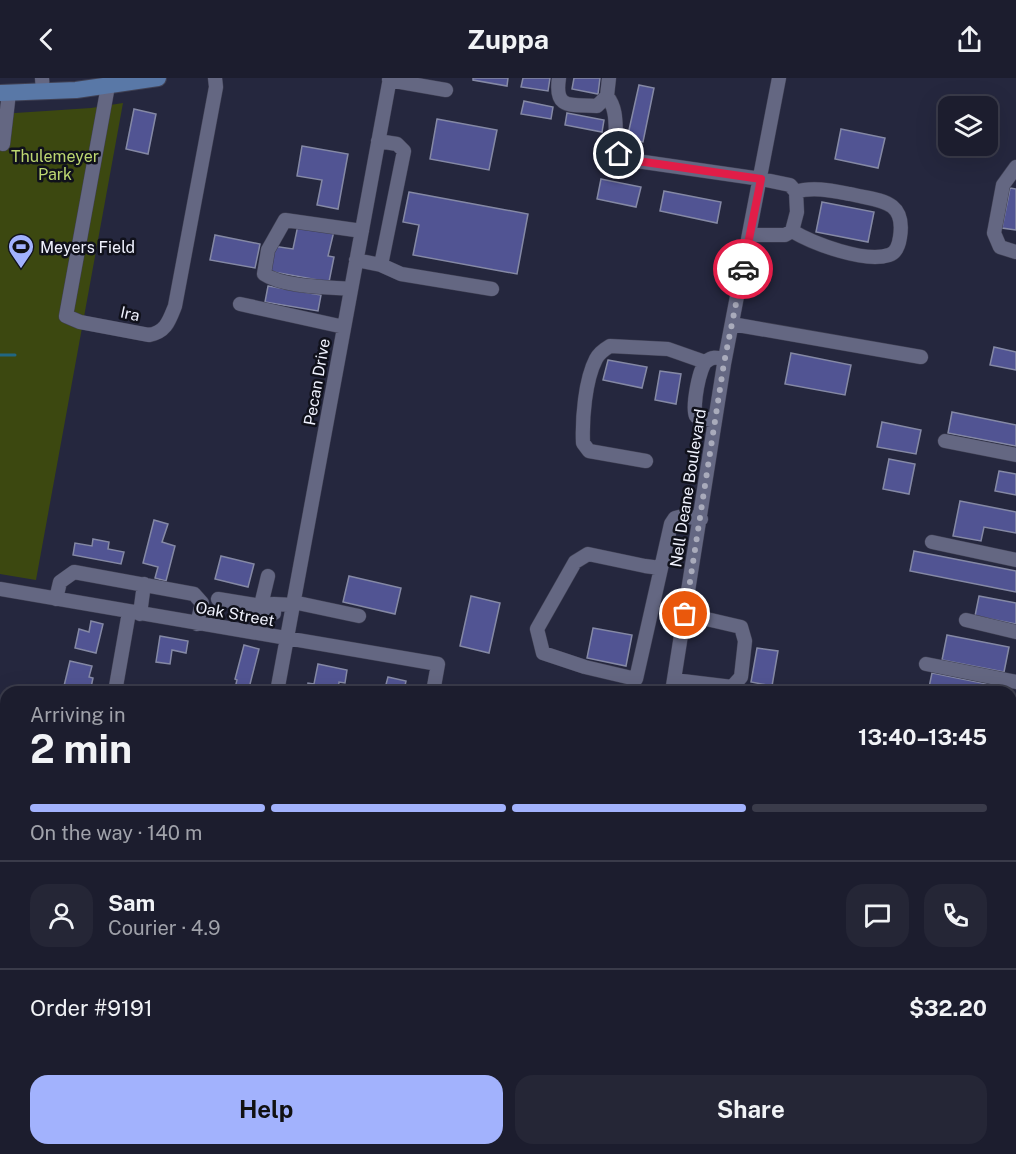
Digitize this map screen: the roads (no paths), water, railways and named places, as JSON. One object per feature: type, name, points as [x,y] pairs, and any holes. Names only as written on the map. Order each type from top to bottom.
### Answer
[{"type":"main road","points":[[4,93],[43,85],[108,86],[158,78]]},
{"type":"street","name":"Ira","points":[[108,86],[66,316],[81,322],[149,335],[158,333],[168,325],[175,306],[216,87],[215,78]]},
{"type":"street","points":[[560,78],[557,95],[563,102],[597,106],[607,96],[609,78]]},
{"type":"street","name":"Nell Deane Boulevard","points":[[673,686],[725,359],[779,78]]},
{"type":"street","points":[[390,79],[446,90]]},
{"type":"street","name":"Pecan Drive","points":[[278,686],[390,79]]},
{"type":"street","points":[[3,144],[4,93]]},
{"type":"street","points":[[607,96],[614,106],[617,148],[623,159],[790,185],[796,192],[797,212],[792,231],[785,235],[750,235]]},
{"type":"street","points":[[378,141],[397,144],[404,151],[381,265]]},
{"type":"street","points":[[1016,167],[1003,185],[994,233],[1000,247],[1016,252]]},
{"type":"street","points":[[792,231],[833,249],[875,257],[891,255],[900,238],[902,218],[895,207],[886,203],[846,193],[806,188],[796,192]]},
{"type":"street","points":[[351,289],[272,279],[264,274],[268,250],[285,220],[362,231]]},
{"type":"street","points":[[356,260],[381,265],[401,274],[492,289]]},
{"type":"street","points":[[240,304],[344,327]]},
{"type":"street","points":[[732,324],[921,357]]},
{"type":"street","points":[[646,461],[590,451],[583,443],[584,411],[596,358],[610,346],[632,346],[668,350],[705,362]]},
{"type":"street","points":[[715,421],[700,418],[694,412],[702,366],[715,357],[725,359]]},
{"type":"street","points":[[945,441],[1016,455]]},
{"type":"street","points":[[660,568],[645,567],[588,554],[575,562],[537,629],[543,653],[636,679],[655,602],[670,524],[675,518],[683,516],[700,519]]},
{"type":"street","points":[[932,542],[1016,560]]},
{"type":"street","points":[[56,599],[60,582],[74,572],[144,584],[194,594],[202,603],[197,624]]},
{"type":"street","points":[[254,634],[268,576]]},
{"type":"street","points":[[117,686],[144,584]]},
{"type":"street","name":"Oak Street","points":[[0,589],[438,664],[434,686]]},
{"type":"street","points":[[218,599],[261,608],[293,603],[359,616]]},
{"type":"street","points":[[685,614],[741,627],[745,641],[741,677],[733,686]]},
{"type":"street","points":[[966,620],[1016,632]]},
{"type":"street","points":[[926,664],[1016,682]]},
{"type":"waterway","points":[[0,355],[15,355]]},
{"type":"place","name":"Meyers Field","points":[[21,270]]},
{"type":"park label","name":"Thulemeyer Park","points":[[55,165]]}]
